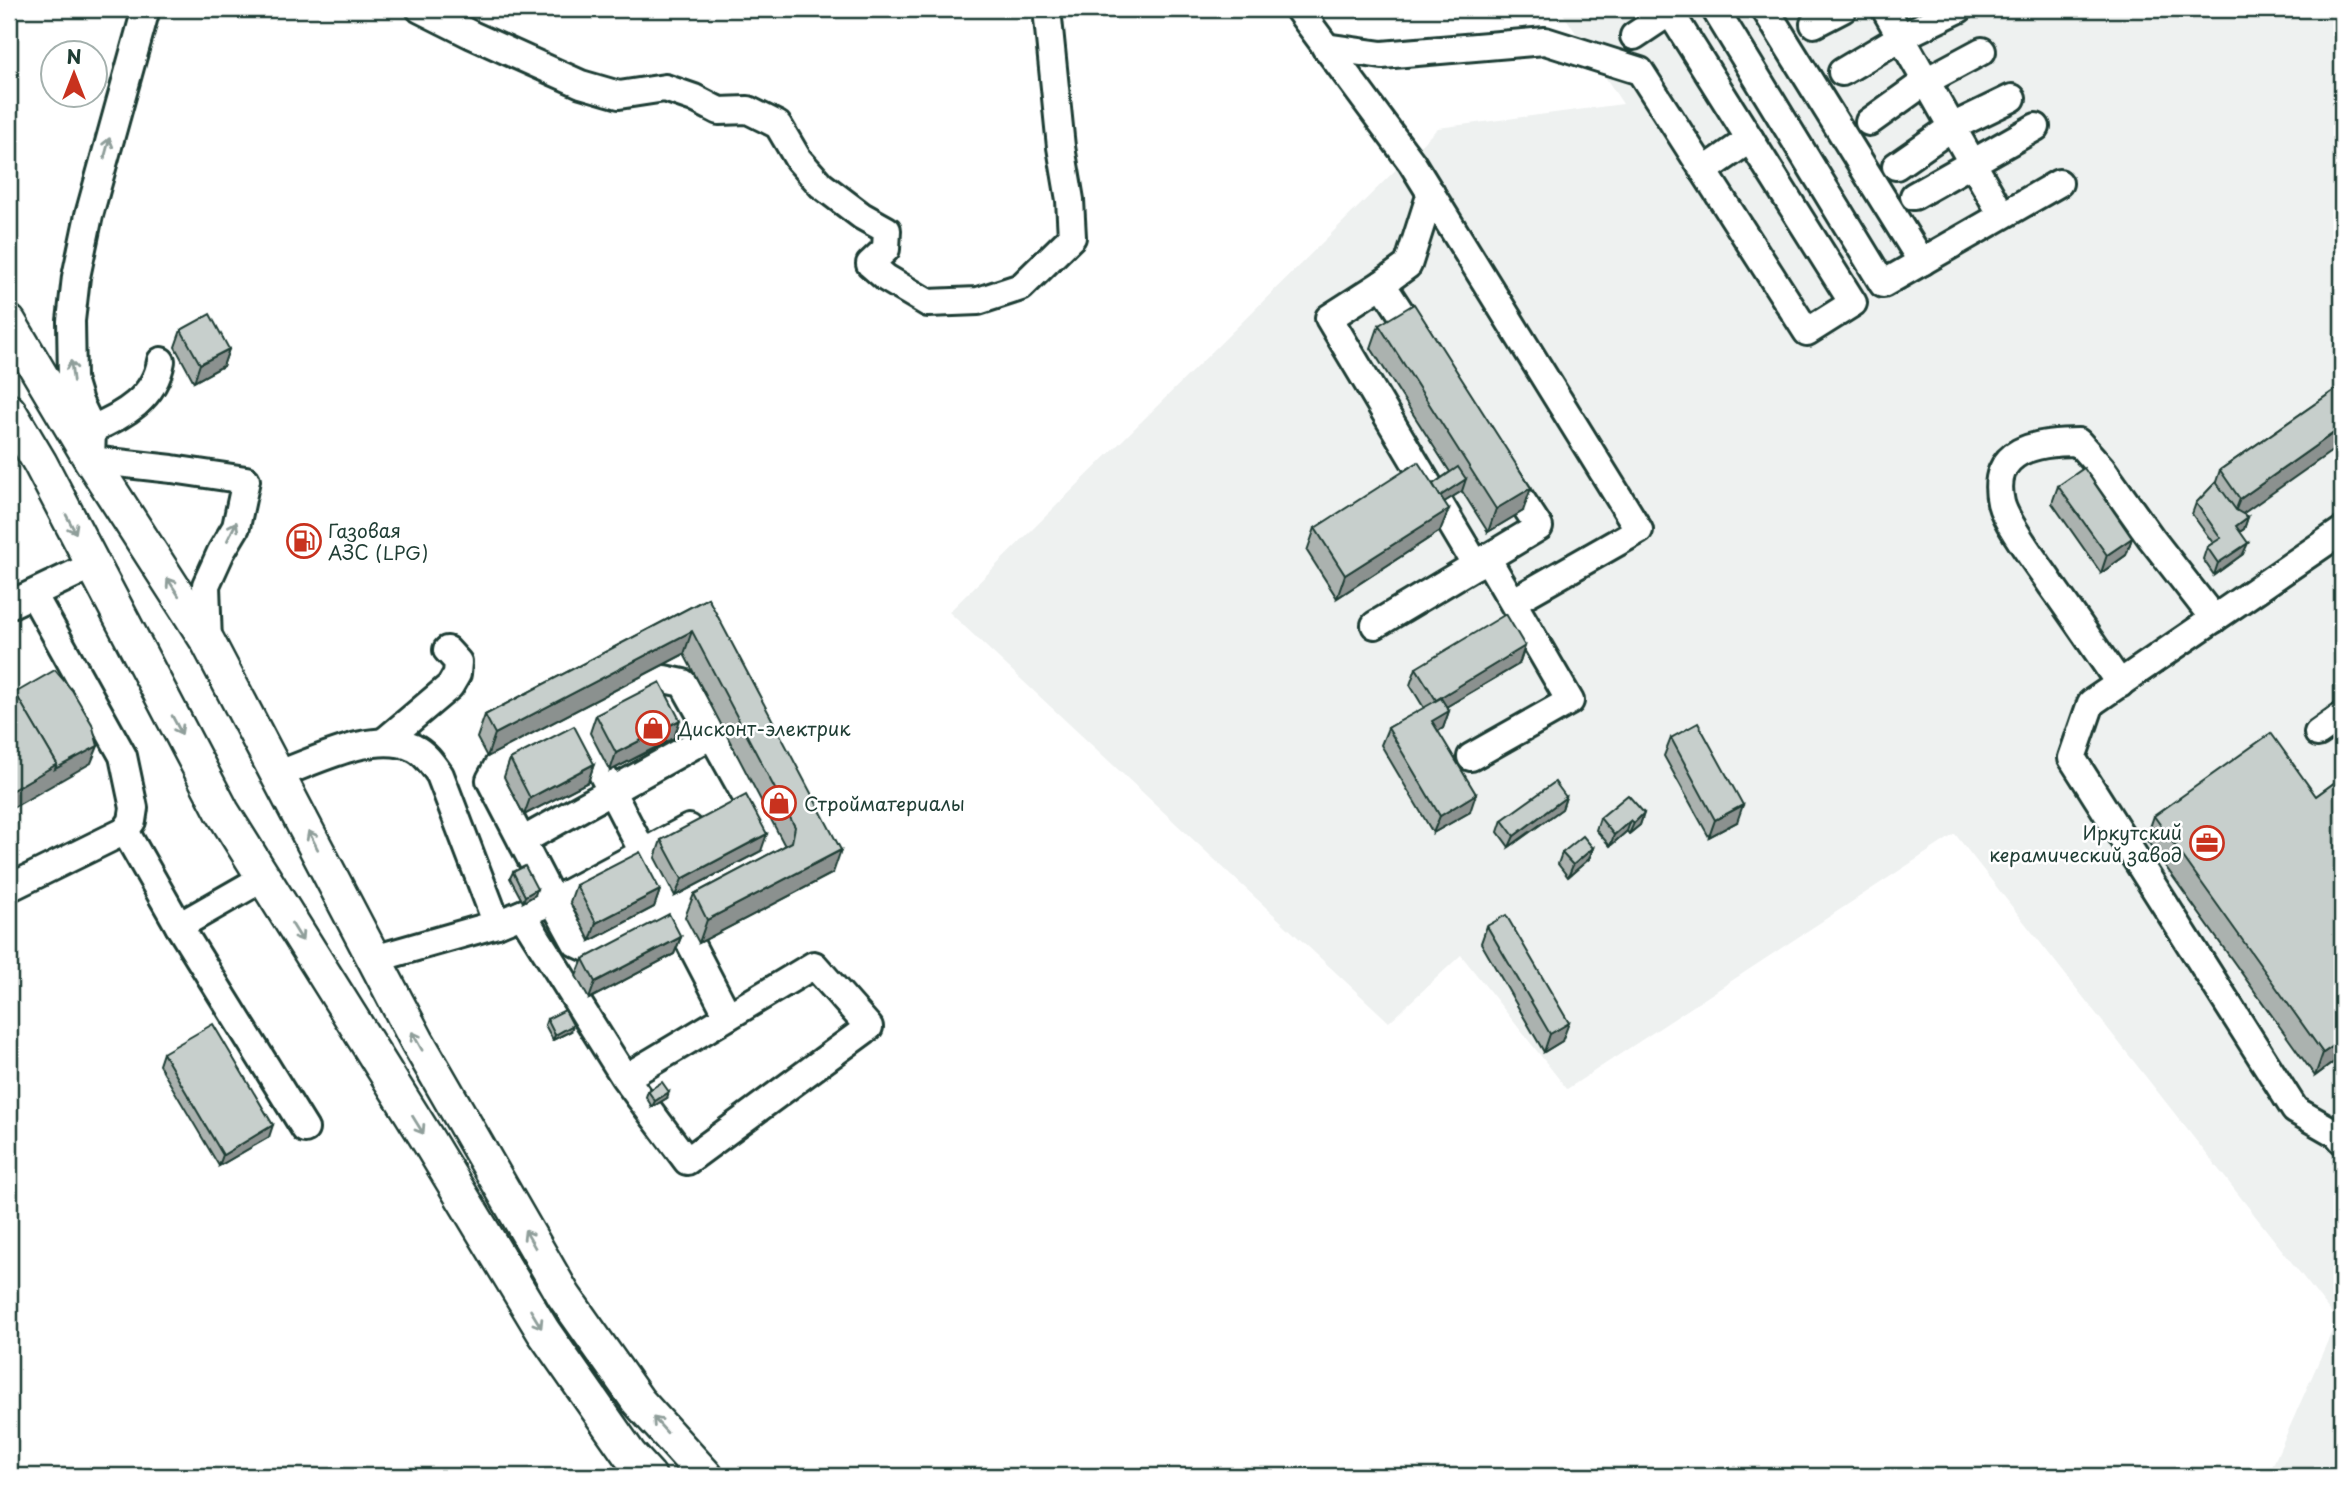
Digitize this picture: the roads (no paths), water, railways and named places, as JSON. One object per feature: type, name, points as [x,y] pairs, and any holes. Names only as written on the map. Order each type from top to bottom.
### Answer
[{"type":"main road","points":[[9,322],[92,445],[208,642],[417,1041],[564,1296],[638,1401],[706,1476]]},
{"type":"main road","points":[[9,411],[40,463],[222,811],[426,1137],[543,1331],[629,1454],[649,1476]]},
{"type":"street","points":[[92,445],[72,379],[71,321],[76,277],[89,215],[146,9]]},
{"type":"street","points":[[420,9],[581,84],[619,95],[665,88],[694,98],[719,111],[748,110],[778,125],[798,159],[821,185],[862,216],[887,230],[886,249],[870,264],[886,278],[928,303],[978,301],[1021,287],[1072,237],[1047,9]]},
{"type":"street","points":[[1298,9],[1412,163],[1639,530],[1514,601]]},
{"type":"street","points":[[1715,9],[1883,284],[2059,183]]},
{"type":"street","points":[[1765,9],[1922,262]]},
{"type":"street","points":[[1814,24],[1843,9]]},
{"type":"street","points":[[1885,9],[2002,215]]},
{"type":"street","points":[[1842,72],[1901,37],[1959,9]]},
{"type":"street","points":[[1325,47],[1382,55],[1545,41],[1640,71],[1807,332],[1853,303],[1670,12],[1634,36]]},
{"type":"street","points":[[1869,122],[1926,81],[1982,51]]},
{"type":"street","points":[[1896,166],[1952,127],[2012,98]]},
{"type":"street","points":[[1914,196],[2036,127]]},
{"type":"street","points":[[1703,170],[1750,139]]},
{"type":"street","points":[[1431,193],[1408,265],[1329,318],[1482,562],[1514,601],[1570,701],[1471,757]]},
{"type":"street","points":[[1382,284],[1435,365]]},
{"type":"street","points":[[92,445],[140,401],[159,375],[161,361]]},
{"type":"street","points":[[9,440],[40,463]]},
{"type":"street","points":[[2120,684],[2020,539],[2001,505],[2000,478],[2008,461],[2025,448],[2051,442],[2078,442],[2102,469],[2214,619]]},
{"type":"street","points":[[92,445],[172,469],[246,480],[236,527],[206,585],[208,642]]},
{"type":"street","points":[[1375,625],[1539,527],[1494,458]]},
{"type":"street","points":[[2342,531],[2091,704],[2073,758],[2295,1110],[2337,1134],[2342,1140]]},
{"type":"street","points":[[9,605],[93,565]]},
{"type":"street","points":[[9,888],[125,831],[132,821],[134,808],[123,756],[33,594]]},
{"type":"street","points":[[385,741],[450,686],[457,674],[458,662],[447,650]]},
{"type":"street","points":[[664,679],[683,683],[712,735],[727,807],[772,843],[766,858],[591,950],[576,943],[490,780],[497,767],[577,725],[664,679]]},
{"type":"street","points":[[2318,733],[2342,716]]},
{"type":"street","points":[[577,725],[728,1016]]},
{"type":"street","points":[[522,841],[712,735]]},
{"type":"street","points":[[279,774],[359,745],[385,741],[416,748],[429,759],[440,775],[497,925]]},
{"type":"street","points":[[374,959],[497,925],[553,901],[727,807]]},
{"type":"street","points":[[125,831],[179,926],[305,1129]]},
{"type":"street","points":[[179,926],[263,878]]},
{"type":"street","points":[[522,914],[625,1078],[687,1161],[869,1027],[814,965],[625,1078]]},
{"type":"place","name":"Газовая АЗС (LPG)","points":[[304,541]]},
{"type":"place","name":"Дисконт-электрик","points":[[653,728]]},
{"type":"place","name":"Стройматериалы","points":[[779,803]]},
{"type":"place","name":"Иркутский керамический завод","points":[[2207,843]]}]
